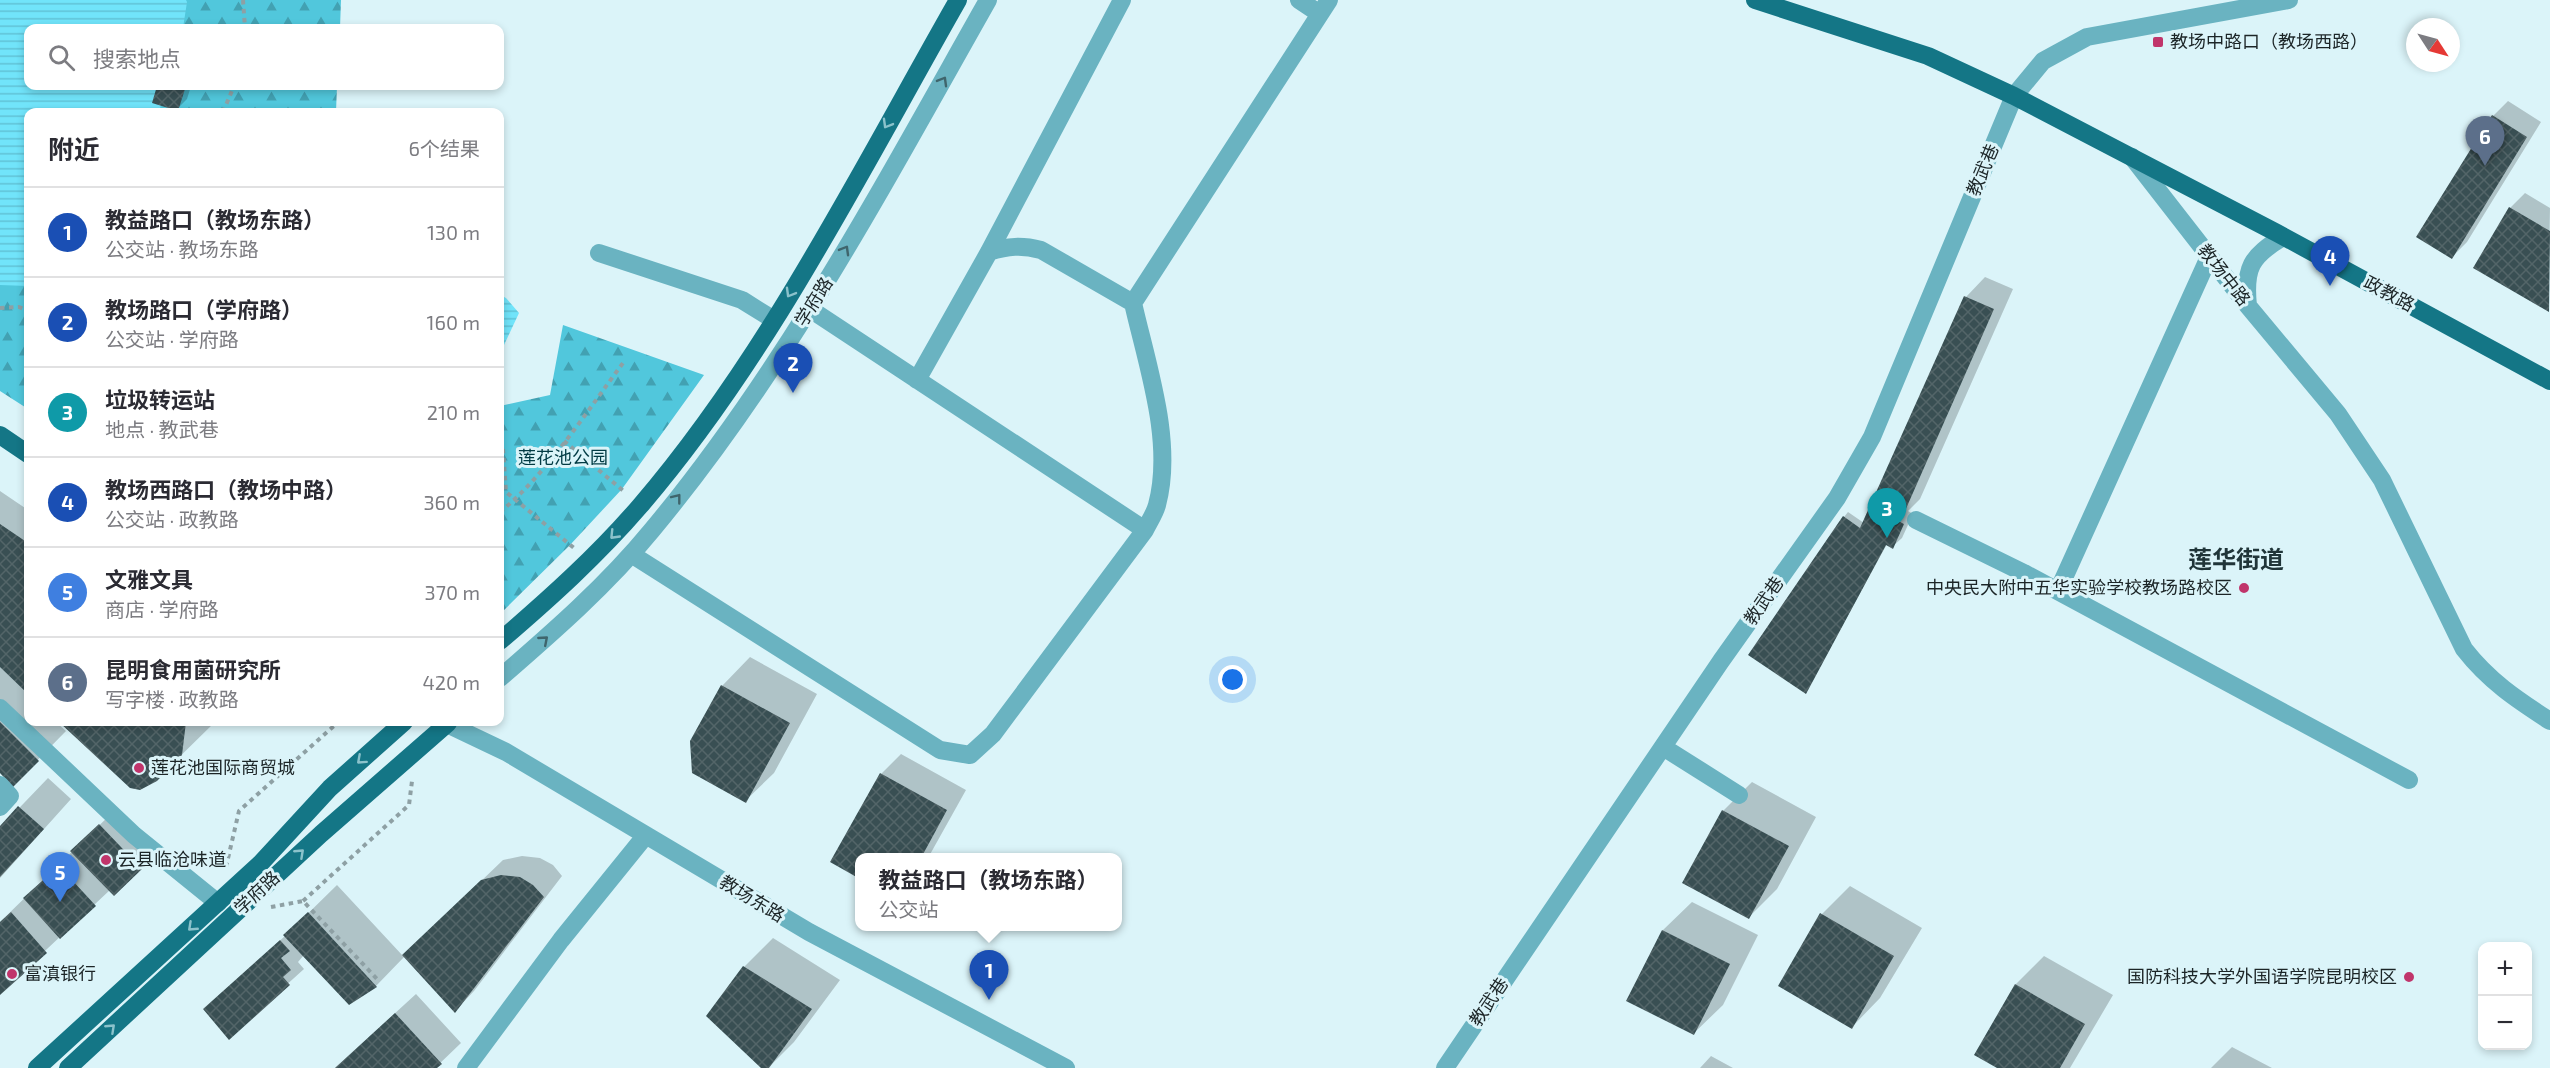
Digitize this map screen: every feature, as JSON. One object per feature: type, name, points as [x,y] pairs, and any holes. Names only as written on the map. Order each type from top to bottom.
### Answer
[{"type":"main road","name":"学府路","points":[[504,637],[589,561],[641,505],[726,394],[774,320],[958,0]]},
{"type":"main road","name":"教场中路","points":[[1755,0],[1928,56],[2014,96],[2132,157]]},
{"type":"main road","name":"政教路","points":[[2132,157],[2550,381]]},
{"type":"main road","points":[[0,435],[24,451]]},
{"type":"main road","name":"学府路","points":[[37,1068],[260,864],[330,788],[400,726]]},
{"type":"main road","name":"学府路","points":[[68,1068],[321,834],[442,726]]},
{"type":"street","name":"学府路","points":[[504,674],[558,627],[631,554],[734,423],[810,309],[988,0]]},
{"type":"street","points":[[917,380],[989,252],[1122,0]]},
{"type":"street","points":[[631,554],[940,750],[970,755],[993,734],[1145,530],[1157,507],[1164,443],[1133,303],[1325,7],[1299,0]]},
{"type":"street","name":"教武巷","points":[[1444,1068],[1663,747],[1837,498],[1872,436],[2014,96],[2043,61],[2087,37],[2289,0]]},
{"type":"street","name":"教场中路","points":[[2132,157],[2248,306],[2338,414],[2382,480],[2464,649],[2482,671],[2511,696],[2550,720]]},
{"type":"street","points":[[2248,306],[2246,285],[2251,262],[2264,248],[2283,237]]},
{"type":"street","points":[[989,252],[1008,246],[1025,246],[1041,250],[1133,303]]},
{"type":"street","points":[[599,254],[742,300],[774,320]]},
{"type":"street","points":[[2058,591],[2209,257]]},
{"type":"street","points":[[810,309],[1145,530]]},
{"type":"street","points":[[1916,520],[2058,591],[2409,780]]},
{"type":"street","points":[[0,708],[134,835],[218,903]]},
{"type":"street","name":"教场东路","points":[[455,726],[506,752],[809,932],[1066,1068]]},
{"type":"street","points":[[1663,747],[1739,795]]},
{"type":"street","points":[[0,785],[10,796],[0,807]]},
{"type":"street","points":[[466,1068],[561,940],[646,835]]},
{"type":"path","points":[[243,0],[245,24]]},
{"type":"path","points":[[225,108],[232,90]]},
{"type":"path","points":[[0,308],[19,307],[24,309]]},
{"type":"path","points":[[504,509],[564,441],[623,363]]},
{"type":"path","points":[[564,441],[641,505]]},
{"type":"path","points":[[504,475],[506,492],[589,561]]},
{"type":"path","points":[[226,868],[239,811],[334,726]]},
{"type":"path","points":[[270,907],[303,901],[409,806]]},
{"type":"path","points":[[303,901],[379,981]]},
{"type":"green space","points":[[0,0],[341,0],[340,24],[24,24],[24,90],[337,90],[336,108],[24,108],[24,406],[0,391]]},
{"type":"green space","name":"莲花池公园","points":[[563,325],[704,375],[622,489],[570,545],[504,610],[504,405],[550,395]]},
{"type":"shaded area","points":[[0,0],[186,0],[184,24],[24,24],[24,90],[165,90],[160,108],[24,108],[24,286],[0,285]]},
{"type":"shaded area","points":[[504,297],[519,313],[504,345]]},
{"type":"building","points":[[156,90],[185,90],[179,108],[168,108],[152,103]]},
{"type":"building","points":[[2492,115],[2527,137],[2452,259],[2416,237]]},
{"type":"building","points":[[2509,207],[2550,231],[2549,312],[2473,268]]},
{"type":"building","points":[[1964,296],[1994,309],[1901,520],[1879,511],[1904,524],[1893,549],[1886,545],[1806,694],[1748,655],[1843,516],[1860,528]]},
{"type":"building","points":[[0,524],[24,540],[24,690],[0,667]]},
{"type":"building","points":[[721,685],[790,723],[746,803],[692,773],[690,741]]},
{"type":"building","points":[[0,722],[39,761],[13,787],[0,773]]},
{"type":"building","name":"莲花池国际商贸城","points":[[63,726],[186,726],[182,755],[157,781],[140,790],[130,788]]},
{"type":"building","points":[[880,773],[947,810],[924,853],[855,853],[855,876],[830,862]]},
{"type":"building","points":[[18,806],[44,829],[0,877],[0,826]]},
{"type":"building","points":[[1722,810],[1789,846],[1749,919],[1682,883]]},
{"type":"building","name":"云县临沧味道","points":[[99,824],[142,869],[114,896],[70,851]]},
{"type":"building","points":[[59,866],[96,906],[60,939],[23,898]]},
{"type":"building","points":[[501,875],[520,877],[533,885],[544,897],[455,1013],[402,955],[481,880]]},
{"type":"building","name":"富滇银行","points":[[11,912],[47,953],[0,995],[0,922]]},
{"type":"building","points":[[308,912],[377,987],[349,1005],[283,935]]},
{"type":"building","points":[[1820,913],[1894,956],[1852,1029],[1778,986]]},
{"type":"building","points":[[1662,930],[1730,964],[1694,1035],[1626,1001]]},
{"type":"building","points":[[280,940],[290,951],[281,958],[291,970],[283,977],[290,985],[229,1040],[203,1009]]},
{"type":"building","points":[[743,966],[812,1009],[769,1068],[761,1068],[706,1016]]},
{"type":"building","points":[[2015,984],[2085,1024],[2060,1068],[1997,1068],[1974,1055]]},
{"type":"building","points":[[395,1013],[442,1064],[437,1068],[335,1068]]},
{"type":"place","name":"教场中路口（教场西路）","points":[[2158,42]]},
{"type":"place","name":"昆明食用菌研究所","points":[[2485,166]]},
{"type":"place","name":"教场西路口（教场中路）","points":[[2330,286]]},
{"type":"place","name":"教场路口（学府路）","points":[[793,393]]},
{"type":"place","name":"垃圾转运站","points":[[1887,538]]},
{"type":"place","name":"中央民大附中五华实验学校教场路校区","points":[[2244,588]]},
{"type":"place","name":"莲花池国际商贸城","points":[[139,768]]},
{"type":"place","name":"云县临沧味道","points":[[106,860]]},
{"type":"place","name":"文雅文具","points":[[60,902]]},
{"type":"place","name":"富滇银行","points":[[12,974]]},
{"type":"place","name":"国防科技大学外国语学院昆明校区","points":[[2409,977]]},
{"type":"place","name":"教益路口（教场东路）","points":[[989,1000]]},
{"type":"district","name":"莲华街道","points":[[2236,560]]}]
